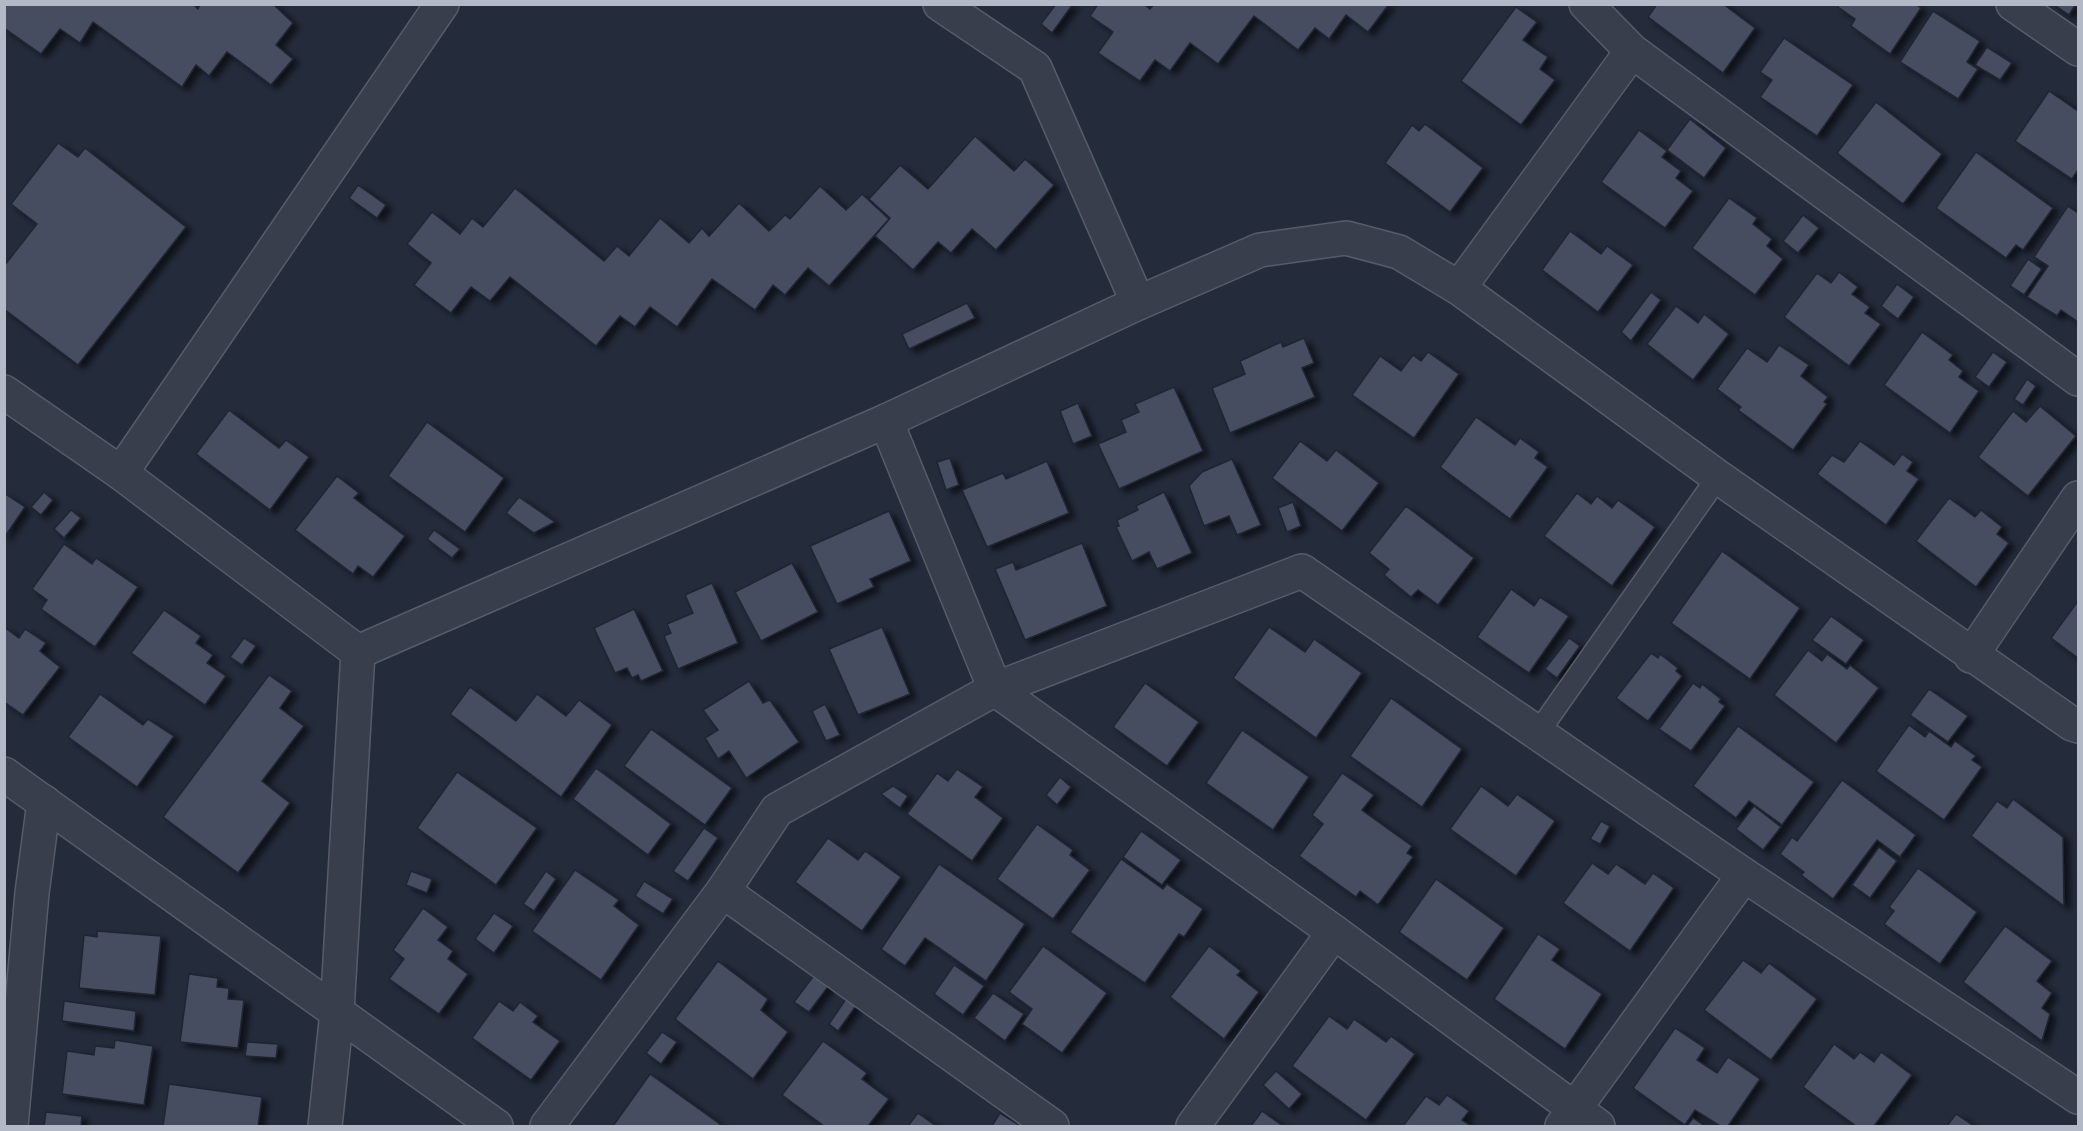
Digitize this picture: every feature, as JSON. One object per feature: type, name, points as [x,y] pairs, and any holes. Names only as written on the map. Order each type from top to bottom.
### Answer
[{"type":"street","points":[[121,473],[442,4]]},
{"type":"street","points":[[940,4],[1035,68],[1138,303]]},
{"type":"street","points":[[1586,4],[1632,51],[2079,379]]},
{"type":"street","points":[[2013,4],[2079,49]]},
{"type":"street","points":[[1460,288],[1632,51]]},
{"type":"street","points":[[358,652],[886,421],[1138,303],[1260,250],[1346,238],[1399,252],[1460,288],[1718,477],[1971,656],[2072,724],[2079,726]]},
{"type":"street","points":[[4,392],[121,473],[358,652]]},
{"type":"street","points":[[886,421],[995,688],[1334,932],[1578,1121],[1744,875]]},
{"type":"street","points":[[1971,656],[2079,498]]},
{"type":"street","points":[[547,1126],[723,891],[777,810],[995,688],[1302,571],[1539,731],[1744,875],[2079,1097]]},
{"type":"street","points":[[325,1126],[338,1012],[358,652]]},
{"type":"street","points":[[4,774],[496,1126]]},
{"type":"street","points":[[10,1126],[18,899],[44,802]]},
{"type":"street","points":[[723,891],[1052,1126]]},
{"type":"street","points":[[1193,1126],[1334,932]]},
{"type":"lane","points":[[1539,731],[1718,477]]},
{"type":"building","points":[[4,4],[193,4],[198,9],[200,4],[273,4],[293,23],[276,45],[293,59],[271,85],[227,52],[209,76],[196,65],[182,87],[93,22],[80,43],[60,29],[41,54],[4,28]]},
{"type":"building","points":[[1056,4],[1073,4],[1052,33],[1041,24]]},
{"type":"building","points":[[1098,4],[1144,4],[1150,9],[1154,4],[1389,4],[1368,32],[1346,15],[1329,39],[1315,28],[1298,50],[1254,16],[1218,64],[1190,43],[1170,71],[1155,60],[1140,81],[1098,53],[1113,32],[1090,16]]},
{"type":"building","points":[[1657,4],[1723,4],[1755,28],[1723,73],[1648,17]]},
{"type":"building","points":[[1839,4],[1916,4],[1921,8],[1890,54],[1851,26],[1855,19],[1838,7]]},
{"type":"building","points":[[2053,4],[2076,4],[2069,15]]},
{"type":"building","points":[[1516,7],[1537,22],[1523,40],[1548,57],[1540,69],[1555,80],[1521,125],[1461,81]]},
{"type":"building","points":[[1933,11],[1980,41],[1967,62],[1978,69],[1958,99],[1900,62]]},
{"type":"building","points":[[1784,38],[1853,85],[1817,136],[1760,97],[1772,80],[1760,72]]},
{"type":"building","points":[[1987,47],[2012,63],[2000,80],[1975,65]]},
{"type":"building","points":[[2049,91],[2078,111],[2078,170],[2072,179],[2015,141]]},
{"type":"building","points":[[1876,102],[1942,154],[1903,204],[1837,153]]},
{"type":"building","points":[[1690,119],[1726,148],[1704,178],[1667,150]]},
{"type":"building","points":[[1425,124],[1483,168],[1450,212],[1385,163],[1412,125],[1419,131]]},
{"type":"building","points":[[1639,130],[1667,151],[1662,157],[1681,171],[1676,178],[1693,191],[1665,228],[1601,182]]},
{"type":"building","points":[[975,136],[1014,171],[1025,159],[1054,185],[996,250],[972,229],[951,253],[938,242],[913,270],[875,236],[890,218],[869,199],[900,165],[928,189]]},
{"type":"building","points":[[58,143],[78,157],[85,148],[186,227],[78,365],[4,309],[4,266],[37,224],[11,204]]},
{"type":"building","points":[[1976,152],[2053,208],[2023,250],[2016,245],[2006,258],[1936,208]]},
{"type":"building","points":[[358,185],[386,205],[377,218],[349,198]]},
{"type":"building","points":[[820,186],[846,210],[862,194],[889,219],[829,286],[808,268],[785,295],[773,285],[755,310],[712,279],[677,327],[650,307],[635,327],[620,316],[596,346],[510,277],[490,301],[471,287],[451,313],[414,285],[431,263],[407,244],[432,212],[460,234],[472,218],[483,227],[515,188],[604,261],[617,246],[629,256],[660,218],[689,243],[702,228],[709,236],[739,203],[769,231],[785,215],[790,219]]},
{"type":"building","points":[[1729,198],[1757,218],[1753,224],[1772,239],[1767,246],[1783,259],[1755,295],[1692,248]]},
{"type":"building","points":[[2068,206],[2078,213],[2078,322],[2061,310],[2057,316],[2027,297],[2048,266],[2034,257]]},
{"type":"building","points":[[1803,215],[1819,228],[1798,253],[1783,241]]},
{"type":"building","points":[[1570,231],[1601,254],[1607,246],[1633,265],[1598,312],[1542,270]]},
{"type":"building","points":[[2028,259],[2042,269],[2024,295],[2010,286]]},
{"type":"building","points":[[1839,272],[1858,287],[1852,294],[1870,307],[1865,313],[1881,324],[1849,366],[1784,317],[1817,273],[1831,283]]},
{"type":"building","points":[[1897,284],[1914,297],[1898,319],[1881,306]]},
{"type":"building","points":[[1651,292],[1661,300],[1631,341],[1621,332]]},
{"type":"building","points":[[967,303],[975,318],[909,349],[902,334]]},
{"type":"building","points":[[1676,306],[1698,323],[1704,314],[1729,334],[1693,380],[1647,344]]},
{"type":"building","points":[[1922,332],[1953,355],[1949,360],[1963,371],[1959,377],[1979,391],[1950,433],[1884,385]]},
{"type":"building","points":[[1304,338],[1314,363],[1302,368],[1315,397],[1230,433],[1212,388],[1245,374],[1240,361],[1281,342],[1283,347]]},
{"type":"building","points":[[1779,345],[1809,365],[1801,376],[1828,397],[1824,402],[1827,404],[1793,450],[1738,410],[1741,407],[1717,389],[1747,348],[1767,362]]},
{"type":"building","points":[[1428,352],[1459,374],[1414,438],[1352,395],[1380,356],[1401,371],[1413,355],[1421,361]]},
{"type":"building","points":[[1993,352],[2007,362],[1989,387],[1975,377]]},
{"type":"building","points":[[2027,379],[2036,386],[2023,405],[2014,399]]},
{"type":"building","points":[[1174,387],[1203,451],[1119,489],[1098,444],[1126,432],[1121,420],[1139,412],[1135,404]]},
{"type":"building","points":[[1078,403],[1092,436],[1073,444],[1060,411]]},
{"type":"building","points":[[2040,406],[2076,436],[2028,496],[1978,457],[2013,411],[2026,422]]},
{"type":"building","points":[[229,410],[279,448],[286,440],[309,457],[270,510],[196,454]]},
{"type":"building","points":[[1476,417],[1515,445],[1520,438],[1539,452],[1535,458],[1548,467],[1510,519],[1440,467]]},
{"type":"building","points":[[427,422],[504,478],[465,532],[388,476]]},
{"type":"building","points":[[1300,441],[1327,461],[1336,450],[1379,483],[1342,531],[1272,478]]},
{"type":"building","points":[[1860,441],[1894,465],[1902,454],[1913,462],[1907,471],[1919,479],[1886,525],[1817,474],[1832,455],[1844,462]]},
{"type":"building","points":[[950,458],[959,485],[946,490],[937,462]]},
{"type":"building","points":[[1232,459],[1261,525],[1237,535],[1229,516],[1204,526],[1189,486],[1202,472]]},
{"type":"building","points":[[1047,461],[1069,513],[987,547],[962,490],[1003,473],[1006,479]]},
{"type":"building","points":[[337,476],[359,493],[354,498],[405,536],[373,577],[358,566],[353,574],[295,530]]},
{"type":"building","points":[[44,492],[53,500],[41,515],[31,507]]},
{"type":"building","points":[[1164,492],[1192,553],[1157,569],[1149,552],[1132,561],[1116,527],[1119,526],[1117,520],[1138,510],[1136,506]]},
{"type":"building","points":[[4,493],[25,507],[4,538]]},
{"type":"building","points":[[1577,493],[1591,504],[1597,496],[1612,508],[1618,500],[1655,527],[1612,586],[1544,536]]},
{"type":"building","points":[[519,497],[555,522],[534,533],[506,513]]},
{"type":"building","points":[[1949,498],[1975,517],[1981,510],[2002,527],[1997,534],[2009,543],[1976,587],[1916,541]]},
{"type":"building","points":[[1293,502],[1301,526],[1287,532],[1278,508]]},
{"type":"building","points":[[1406,506],[1474,558],[1438,605],[1418,590],[1411,597],[1384,575],[1389,569],[1369,553]]},
{"type":"building","points":[[71,510],[81,518],[64,538],[54,529]]},
{"type":"building","points":[[889,511],[911,561],[870,579],[874,587],[837,604],[810,546]]},
{"type":"building","points":[[434,530],[460,549],[452,558],[427,539]]},
{"type":"building","points":[[1082,543],[1107,606],[1025,640],[995,569],[1013,562],[1016,570]]},
{"type":"building","points":[[64,544],[92,564],[96,558],[138,587],[95,647],[41,609],[47,600],[32,589]]},
{"type":"building","points":[[1722,551],[1800,608],[1750,679],[1671,623]]},
{"type":"building","points":[[792,563],[818,612],[761,641],[735,592]]},
{"type":"building","points":[[712,583],[738,643],[678,669],[664,636],[671,633],[667,624],[693,613],[685,595]]},
{"type":"building","points":[[1511,589],[1534,606],[1540,597],[1569,616],[1529,673],[1477,637]]},
{"type":"building","points":[[2078,601],[2078,658],[2051,638]]},
{"type":"building","points":[[634,609],[663,671],[641,681],[638,675],[632,678],[627,668],[615,673],[594,628]]},
{"type":"building","points":[[164,610],[201,636],[196,643],[213,655],[207,663],[226,676],[205,705],[131,653]]},
{"type":"building","points":[[1831,616],[1864,640],[1846,664],[1812,640]]},
{"type":"building","points":[[4,627],[19,638],[25,629],[46,643],[40,651],[60,667],[23,715],[4,702]]},
{"type":"building","points":[[882,627],[910,694],[858,715],[829,649]]},
{"type":"building","points":[[1269,627],[1305,652],[1314,639],[1362,673],[1316,738],[1233,678]]},
{"type":"building","points":[[244,638],[256,646],[242,665],[230,657]]},
{"type":"building","points":[[1569,638],[1580,646],[1557,678],[1545,669]]},
{"type":"building","points":[[1808,650],[1822,661],[1827,654],[1847,669],[1850,665],[1879,688],[1836,743],[1774,695]]},
{"type":"building","points":[[1651,653],[1658,658],[1660,654],[1678,668],[1676,671],[1682,676],[1648,721],[1616,698]]},
{"type":"building","points":[[269,675],[292,691],[280,708],[304,726],[262,781],[290,803],[238,873],[163,817]]},
{"type":"building","points":[[749,681],[763,703],[770,700],[799,742],[746,778],[729,751],[718,759],[705,738],[718,730],[703,710]]},
{"type":"building","points":[[1145,683],[1199,722],[1167,766],[1113,727]]},
{"type":"building","points":[[1693,683],[1700,688],[1702,684],[1721,699],[1719,702],[1725,706],[1691,751],[1659,729]]},
{"type":"building","points":[[470,687],[516,721],[537,694],[566,716],[579,700],[612,725],[561,797],[450,714]]},
{"type":"building","points":[[1929,689],[1968,716],[1948,742],[1910,715]]},
{"type":"building","points":[[100,694],[143,725],[148,719],[174,736],[137,787],[68,737]]},
{"type":"building","points":[[1391,698],[1462,749],[1422,807],[1350,756]]},
{"type":"building","points":[[825,704],[840,735],[826,741],[812,711]]},
{"type":"building","points":[[1909,725],[1925,737],[1929,731],[1951,747],[1955,741],[1976,756],[1972,760],[1982,767],[1944,820],[1876,771]]},
{"type":"building","points":[[1738,726],[1814,782],[1782,825],[1749,801],[1736,818],[1693,786]]},
{"type":"building","points":[[651,729],[732,788],[705,825],[624,766]]},
{"type":"building","points":[[1242,730],[1309,777],[1273,830],[1206,783]]},
{"type":"building","points":[[596,768],[671,824],[648,855],[573,799]]},
{"type":"building","points":[[957,769],[983,787],[975,797],[1003,818],[972,861],[907,814],[937,773],[948,781]]},
{"type":"building","points":[[457,772],[537,828],[496,885],[417,828]]},
{"type":"building","points":[[1342,773],[1374,795],[1362,810],[1412,846],[1407,853],[1413,857],[1378,905],[1360,891],[1356,897],[1299,856],[1323,824],[1312,815]]},
{"type":"building","points":[[1060,777],[1071,787],[1057,805],[1046,795]]},
{"type":"building","points":[[1842,780],[1916,835],[1900,857],[1877,840],[1833,899],[1801,875],[1804,872],[1780,854],[1792,837],[1797,841]]},
{"type":"building","points":[[893,786],[908,796],[900,808],[881,794]]},
{"type":"building","points":[[1481,786],[1508,806],[1517,794],[1555,821],[1516,876],[1450,829]]},
{"type":"building","points":[[2013,799],[2063,837],[2064,906],[1971,836],[1997,801],[2007,808]]},
{"type":"building","points":[[1754,806],[1781,827],[1763,850],[1736,829]]},
{"type":"building","points":[[1601,821],[1610,826],[1600,844],[1590,839]]},
{"type":"building","points":[[1037,824],[1073,850],[1070,855],[1090,870],[1053,919],[997,879]]},
{"type":"building","points":[[704,828],[718,838],[688,881],[673,871]]},
{"type":"building","points":[[1141,831],[1181,860],[1162,885],[1123,857]]},
{"type":"building","points":[[828,838],[858,860],[865,851],[901,877],[862,931],[795,882]]},
{"type":"building","points":[[1879,847],[1897,861],[1870,898],[1852,885]]},
{"type":"building","points":[[1121,859],[1163,889],[1167,884],[1203,909],[1184,937],[1179,934],[1145,983],[1070,932]]},
{"type":"building","points":[[1592,863],[1608,874],[1616,864],[1645,884],[1653,873],[1674,888],[1630,951],[1563,903]]},
{"type":"building","points":[[939,864],[1025,924],[986,981],[925,938],[905,966],[881,949]]},
{"type":"building","points":[[1918,868],[1977,912],[1940,964],[1884,924],[1894,911],[1889,907]]},
{"type":"building","points":[[575,870],[619,900],[614,906],[639,925],[601,980],[532,931]]},
{"type":"building","points":[[411,871],[432,879],[427,893],[406,885]]},
{"type":"building","points":[[546,871],[556,879],[534,911],[523,904]]},
{"type":"building","points":[[1436,879],[1504,928],[1467,980],[1399,932]]},
{"type":"building","points":[[644,881],[673,899],[663,914],[635,896]]},
{"type":"building","points":[[423,908],[448,927],[438,940],[453,951],[448,959],[468,974],[439,1014],[389,979],[404,959],[393,950]]},
{"type":"building","points":[[494,913],[513,926],[494,953],[475,939]]},
{"type":"building","points":[[2005,926],[2052,961],[2037,981],[2052,993],[2042,1008],[2050,1014],[2042,1041],[1963,982]]},
{"type":"building","points":[[97,931],[161,936],[155,995],[79,988],[84,935],[97,937]]},
{"type":"building","points":[[1538,934],[1560,949],[1552,960],[1602,994],[1565,1049],[1494,999]]},
{"type":"building","points":[[1043,946],[1107,993],[1062,1053],[1022,1024],[1032,1009],[1009,992]]},
{"type":"building","points":[[1209,946],[1241,971],[1237,975],[1259,992],[1224,1039],[1170,997]]},
{"type":"building","points":[[1743,960],[1761,973],[1769,963],[1817,999],[1771,1060],[1704,1010]]},
{"type":"building","points":[[718,961],[768,999],[761,1010],[788,1032],[753,1079],[675,1019]]},
{"type":"building","points":[[954,965],[984,986],[963,1015],[934,994]]},
{"type":"building","points":[[189,974],[218,978],[217,987],[229,988],[228,999],[244,1000],[238,1048],[180,1042]]},
{"type":"building","points":[[815,974],[830,984],[809,1012],[794,1002]]},
{"type":"building","points":[[993,993],[1024,1014],[1005,1041],[974,1018]]},
{"type":"building","points":[[848,996],[858,1003],[838,1031],[829,1024]]},
{"type":"building","points":[[64,1001],[136,1011],[134,1031],[62,1021]]},
{"type":"building","points":[[499,1001],[513,1011],[520,1002],[538,1016],[533,1022],[560,1041],[531,1080],[472,1038]]},
{"type":"building","points":[[1329,1016],[1347,1029],[1354,1019],[1386,1042],[1391,1036],[1415,1054],[1366,1120],[1292,1066]]},
{"type":"building","points":[[1675,1028],[1705,1048],[1697,1060],[1717,1073],[1728,1057],[1760,1079],[1728,1126],[1720,1126],[1695,1110],[1685,1125],[1633,1088]]},
{"type":"building","points":[[662,1032],[677,1042],[661,1064],[646,1053]]},
{"type":"building","points":[[115,1040],[153,1046],[144,1105],[62,1094],[67,1051],[94,1055],[95,1046],[114,1048]]},
{"type":"building","points":[[823,1041],[867,1073],[862,1079],[889,1099],[868,1126],[824,1126],[782,1095]]},
{"type":"building","points":[[247,1042],[278,1044],[276,1058],[245,1056]]},
{"type":"building","points":[[1834,1044],[1854,1059],[1860,1052],[1874,1062],[1881,1052],[1912,1075],[1874,1126],[1856,1126],[1803,1087]]},
{"type":"building","points":[[1276,1071],[1302,1094],[1289,1109],[1263,1085]]},
{"type":"building","points":[[650,1074],[720,1124],[719,1126],[613,1126]]},
{"type":"building","points":[[169,1084],[262,1097],[258,1126],[163,1126]]},
{"type":"building","points":[[1447,1095],[1469,1111],[1462,1120],[1471,1126],[1403,1126],[1426,1096],[1439,1105]]},
{"type":"building","points":[[1262,1111],[1283,1126],[1251,1126]]},
{"type":"building","points":[[46,1112],[82,1116],[81,1126],[44,1126]]},
{"type":"building","points":[[918,1113],[936,1126],[908,1126]]},
{"type":"building","points":[[1000,1113],[1019,1125],[992,1126]]},
{"type":"building","points":[[1956,1114],[1974,1126],[1947,1126]]},
{"type":"building","points":[[1693,1118],[1705,1126],[1687,1126]]}]
